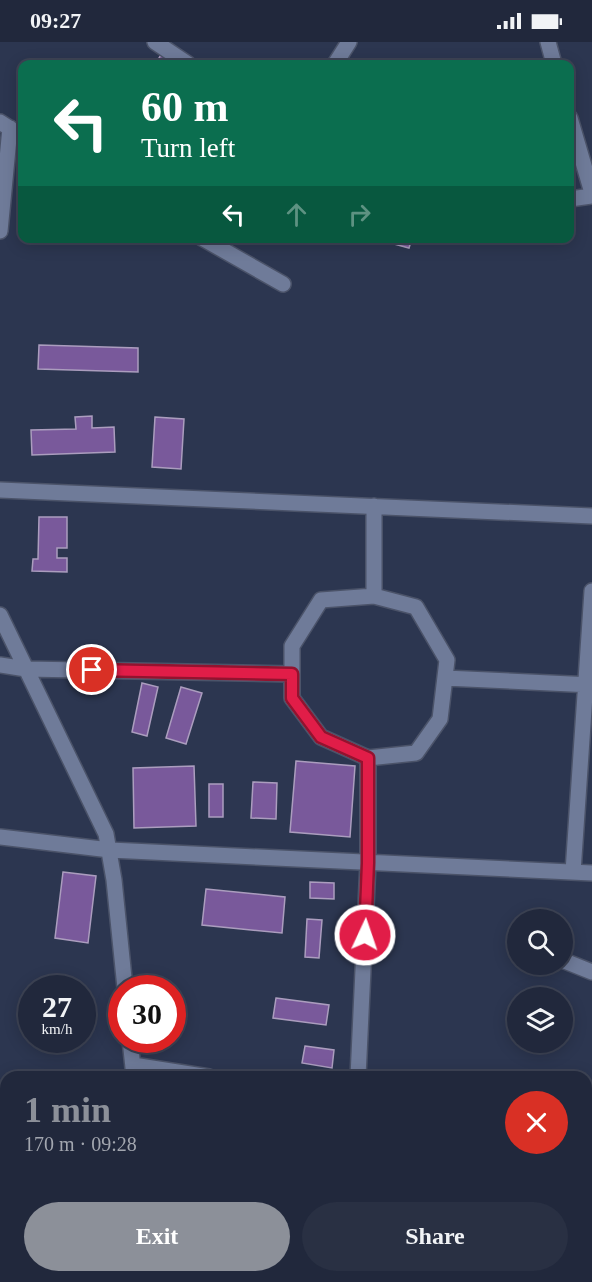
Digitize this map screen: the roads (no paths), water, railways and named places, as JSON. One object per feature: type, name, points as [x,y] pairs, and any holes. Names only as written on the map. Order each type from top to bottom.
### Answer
[{"type":"street","points":[[154,42],[182,60]]},
{"type":"street","points":[[338,60],[349,42]]},
{"type":"street","points":[[548,42],[553,60]]},
{"type":"street","points":[[0,231],[11,128]]},
{"type":"street","points":[[574,132],[592,195],[574,198]]},
{"type":"street","points":[[211,243],[283,284]]},
{"type":"street","points":[[0,490],[592,516]]},
{"type":"street","points":[[374,506],[374,596]]},
{"type":"street","points":[[573,872],[589,685],[592,591]]},
{"type":"street","points":[[374,596],[416,607],[447,660],[440,718],[416,753],[368,758],[321,737],[292,698],[292,646],[321,600],[374,596]]},
{"type":"street","points":[[0,615],[106,834],[110,849],[124,975]]},
{"type":"street","points":[[0,665],[26,669],[292,674]]},
{"type":"street","points":[[445,678],[589,685]]},
{"type":"street","points":[[358,1071],[368,863],[368,758]]},
{"type":"street","points":[[0,837],[110,849],[592,873]]},
{"type":"street","points":[[573,964],[592,972]]},
{"type":"street","points":[[131,1053],[133,1071]]}]
